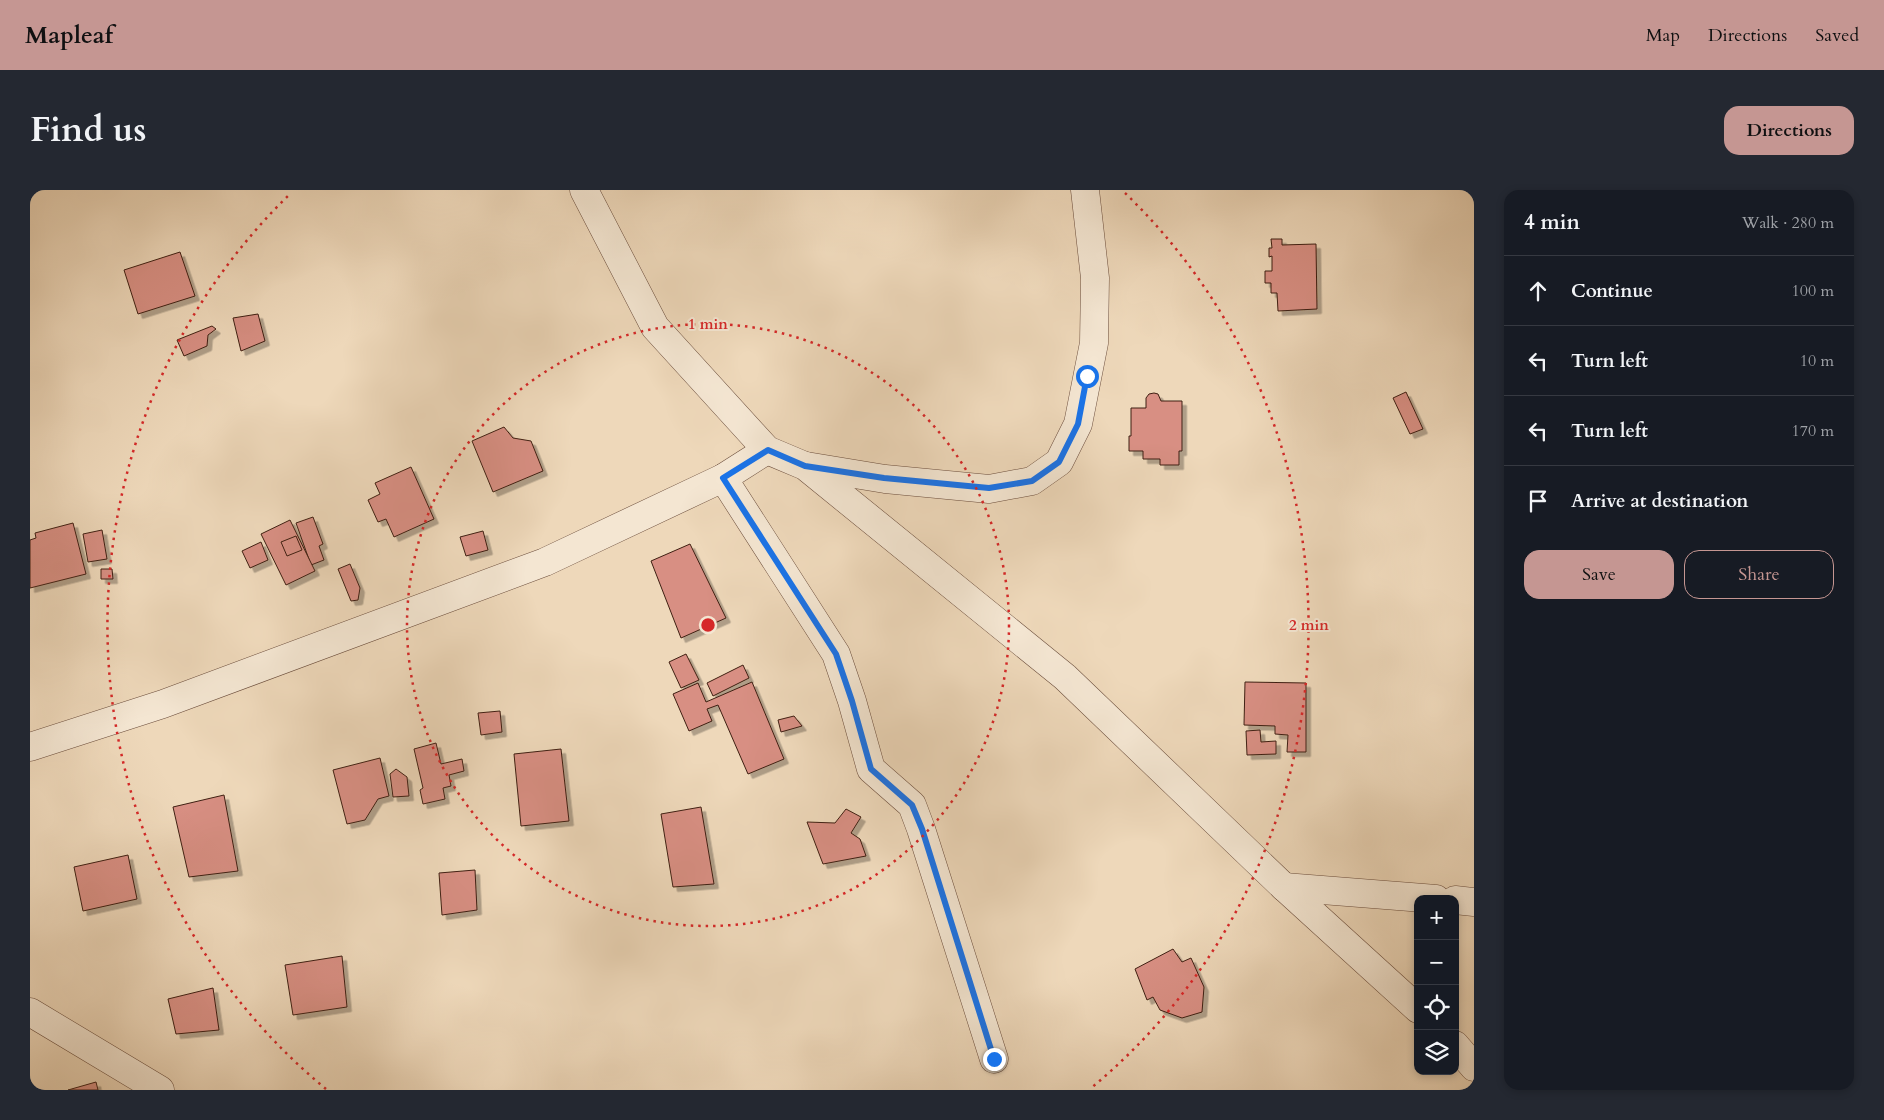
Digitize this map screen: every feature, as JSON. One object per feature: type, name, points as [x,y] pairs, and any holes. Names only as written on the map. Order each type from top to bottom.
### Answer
[{"type":"street","points":[[584,190],[655,327],[768,450],[805,466],[884,478],[989,488],[1032,481],[1059,462],[1078,424],[1094,344],[1095,278],[1085,190]]},
{"type":"street","points":[[30,748],[163,704],[544,562],[723,478],[768,450]]},
{"type":"street","points":[[805,466],[1065,677],[1284,887],[1414,1005]]},
{"type":"street","points":[[723,478],[836,654],[852,701],[871,769],[912,805],[922,829],[994,1059]]},
{"type":"street","points":[[1284,887],[1414,897]]},
{"type":"street","points":[[1459,900],[1474,902]]},
{"type":"street","points":[[30,1012],[160,1090]]},
{"type":"street","points":[[1459,1050],[1474,1067]]},
{"type":"building","points":[[1271,239],[1282,239],[1282,245],[1316,244],[1317,309],[1278,311],[1277,293],[1271,293],[1271,283],[1265,283],[1265,271],[1272,271],[1272,256],[1269,257],[1269,248],[1272,248]]},
{"type":"building","points":[[180,252],[195,296],[138,314],[124,270]]},
{"type":"building","points":[[258,314],[265,341],[241,351],[233,318]]},
{"type":"building","points":[[212,326],[216,329],[208,335],[207,346],[184,356],[177,340]]},
{"type":"building","points":[[1406,392],[1423,429],[1410,434],[1393,398]]},
{"type":"building","points":[[1149,394],[1158,394],[1161,401],[1182,401],[1182,451],[1179,451],[1179,465],[1160,465],[1160,459],[1143,459],[1143,451],[1129,451],[1131,408],[1146,408],[1146,398]]},
{"type":"building","points":[[504,427],[513,438],[531,441],[543,471],[493,492],[472,441]]},
{"type":"building","points":[[411,467],[434,519],[394,537],[386,519],[378,522],[368,500],[380,494],[375,483]]},
{"type":"building","points":[[313,517],[323,544],[319,546],[324,560],[311,565],[296,523]]},
{"type":"building","points":[[290,520],[315,571],[286,585],[261,534]]},
{"type":"building","points":[[73,523],[86,574],[30,588],[30,540],[36,538],[35,533]]},
{"type":"building","points":[[102,530],[107,559],[88,562],[83,534]]},
{"type":"building","points":[[483,531],[488,550],[466,556],[460,537]]},
{"type":"building","points":[[296,536],[302,550],[287,556],[281,542]]},
{"type":"building","points":[[261,542],[268,560],[250,568],[242,551]]},
{"type":"building","points":[[690,544],[726,618],[681,638],[651,561]]},
{"type":"building","points":[[350,564],[360,588],[358,600],[351,601],[338,569]]},
{"type":"building","points":[[101,569],[112,569],[113,579],[101,579]]},
{"type":"building","points":[[686,654],[699,680],[681,688],[669,662]]},
{"type":"building","points":[[743,665],[749,678],[713,696],[707,683]]},
{"type":"building","points":[[752,682],[784,759],[748,774],[718,705],[707,709],[712,721],[689,731],[673,694],[698,683],[706,702]]},
{"type":"building","points":[[1245,682],[1306,683],[1306,752],[1287,752],[1288,735],[1275,734],[1275,726],[1244,725]]},
{"type":"building","points":[[500,711],[502,732],[481,735],[478,713]]},
{"type":"building","points":[[794,716],[802,726],[781,732],[778,720]]},
{"type":"building","points":[[1260,730],[1261,742],[1276,741],[1276,754],[1247,755],[1246,731]]},
{"type":"building","points":[[436,743],[441,764],[462,759],[464,771],[449,775],[451,786],[443,788],[445,799],[423,804],[420,790],[423,788],[414,749]]},
{"type":"building","points":[[561,749],[569,821],[521,826],[514,754]]},
{"type":"building","points":[[380,758],[389,796],[378,799],[365,820],[347,824],[333,770]]},
{"type":"building","points":[[396,769],[407,777],[409,796],[393,797],[390,774]]},
{"type":"building","points":[[224,795],[238,871],[189,877],[173,807]]},
{"type":"building","points":[[701,807],[714,884],[673,887],[661,814]]},
{"type":"building","points":[[846,809],[861,817],[851,833],[860,839],[866,856],[823,864],[807,822],[835,823]]},
{"type":"building","points":[[128,855],[137,899],[83,911],[74,867]]},
{"type":"building","points":[[475,870],[477,910],[442,915],[439,873]]},
{"type":"building","points":[[1173,949],[1182,962],[1191,958],[1204,987],[1202,1012],[1182,1018],[1160,1010],[1153,997],[1147,1000],[1135,969]]},
{"type":"building","points":[[342,956],[347,1007],[293,1015],[285,965]]},
{"type":"building","points":[[213,988],[219,1030],[176,1034],[168,999]]},
{"type":"building","points":[[96,1082],[98,1090],[68,1090]]},
{"type":"route","points":[[994,1059],[922,829],[912,805],[871,769],[852,701],[836,654],[723,478],[768,450],[805,466],[884,478],[989,488],[1032,481],[1059,462],[1078,424],[1087,376]]}]
